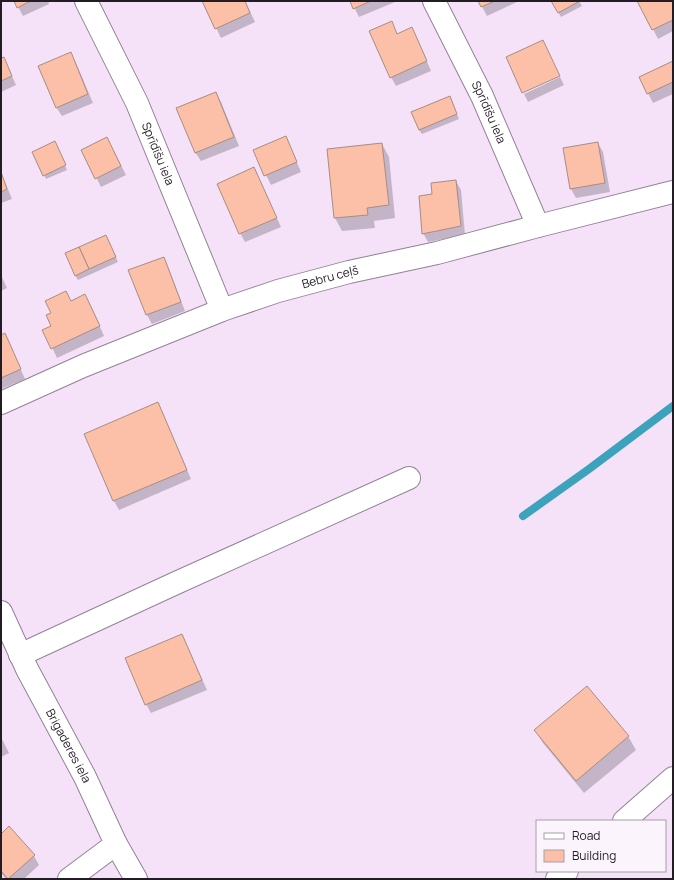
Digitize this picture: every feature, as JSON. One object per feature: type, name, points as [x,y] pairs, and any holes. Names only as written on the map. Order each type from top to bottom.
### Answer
[{"type":"street","name":"Sprīdīšu iela","points":[[86,1],[137,103],[222,310]]},
{"type":"street","name":"Sprīdīšu iela","points":[[434,1],[482,96],[538,226]]},
{"type":"street","name":"Bebru ceļš","points":[[1,403],[82,366],[222,310],[278,291],[349,272],[437,253],[673,192]]},
{"type":"street","points":[[20,655],[409,478]]},
{"type":"street","name":"Brigaderes iela","points":[[1,612],[27,669],[85,777],[116,844],[136,879]]},
{"type":"street","points":[[625,820],[673,778]]},
{"type":"street","points":[[69,879],[116,844]]},
{"type":"street","points":[[557,879],[565,872]]},
{"type":"building","points":[[14,1],[31,1],[17,8]]},
{"type":"building","points":[[202,1],[245,1],[250,13],[215,29]]},
{"type":"building","points":[[350,1],[371,1],[353,9]]},
{"type":"building","points":[[478,1],[495,1],[481,7]]},
{"type":"building","points":[[551,1],[580,1],[558,13]]},
{"type":"building","points":[[637,1],[673,1],[673,20],[652,30]]},
{"type":"building","points":[[392,21],[397,34],[412,27],[427,61],[390,78],[369,31]]},
{"type":"building","points":[[543,40],[560,76],[522,93],[506,57]]},
{"type":"building","points":[[71,52],[88,94],[56,108],[38,66]]},
{"type":"building","points":[[4,57],[12,76],[1,81],[1,58]]},
{"type":"building","points":[[673,61],[673,82],[647,94],[639,77]]},
{"type":"building","points":[[216,92],[234,137],[195,153],[176,108]]},
{"type":"building","points":[[450,96],[457,114],[419,130],[411,112]]},
{"type":"building","points":[[286,136],[297,162],[264,176],[253,150]]},
{"type":"building","points":[[107,137],[121,166],[95,179],[81,150]]},
{"type":"building","points":[[55,141],[66,165],[43,176],[32,152]]},
{"type":"building","points":[[598,142],[605,183],[570,189],[563,148]]},
{"type":"building","points":[[382,143],[389,205],[367,208],[368,215],[334,218],[327,149]]},
{"type":"building","points":[[254,167],[277,218],[239,234],[217,184]]},
{"type":"building","points":[[1,172],[7,189],[1,192]]},
{"type":"building","points":[[456,180],[461,226],[422,234],[419,196],[432,194],[431,183]]},
{"type":"building","points":[[106,235],[116,257],[89,269],[79,247]]},
{"type":"building","points":[[79,247],[89,269],[75,276],[65,253]]},
{"type":"building","points":[[164,257],[181,302],[146,315],[128,270]]},
{"type":"building","points":[[66,291],[71,301],[85,294],[100,326],[51,349],[42,330],[51,326],[46,315],[51,313],[45,301]]},
{"type":"building","points":[[5,333],[21,369],[1,378],[1,335]]},
{"type":"building","points":[[158,402],[187,470],[113,501],[84,434]]},
{"type":"building","points":[[182,634],[202,680],[145,705],[125,658]]},
{"type":"building","points":[[587,686],[629,736],[576,781],[534,730]]},
{"type":"building","points":[[9,826],[35,855],[8,879],[1,871],[1,834]]},
{"type":"waterway","points":[[523,516],[673,406]]}]
